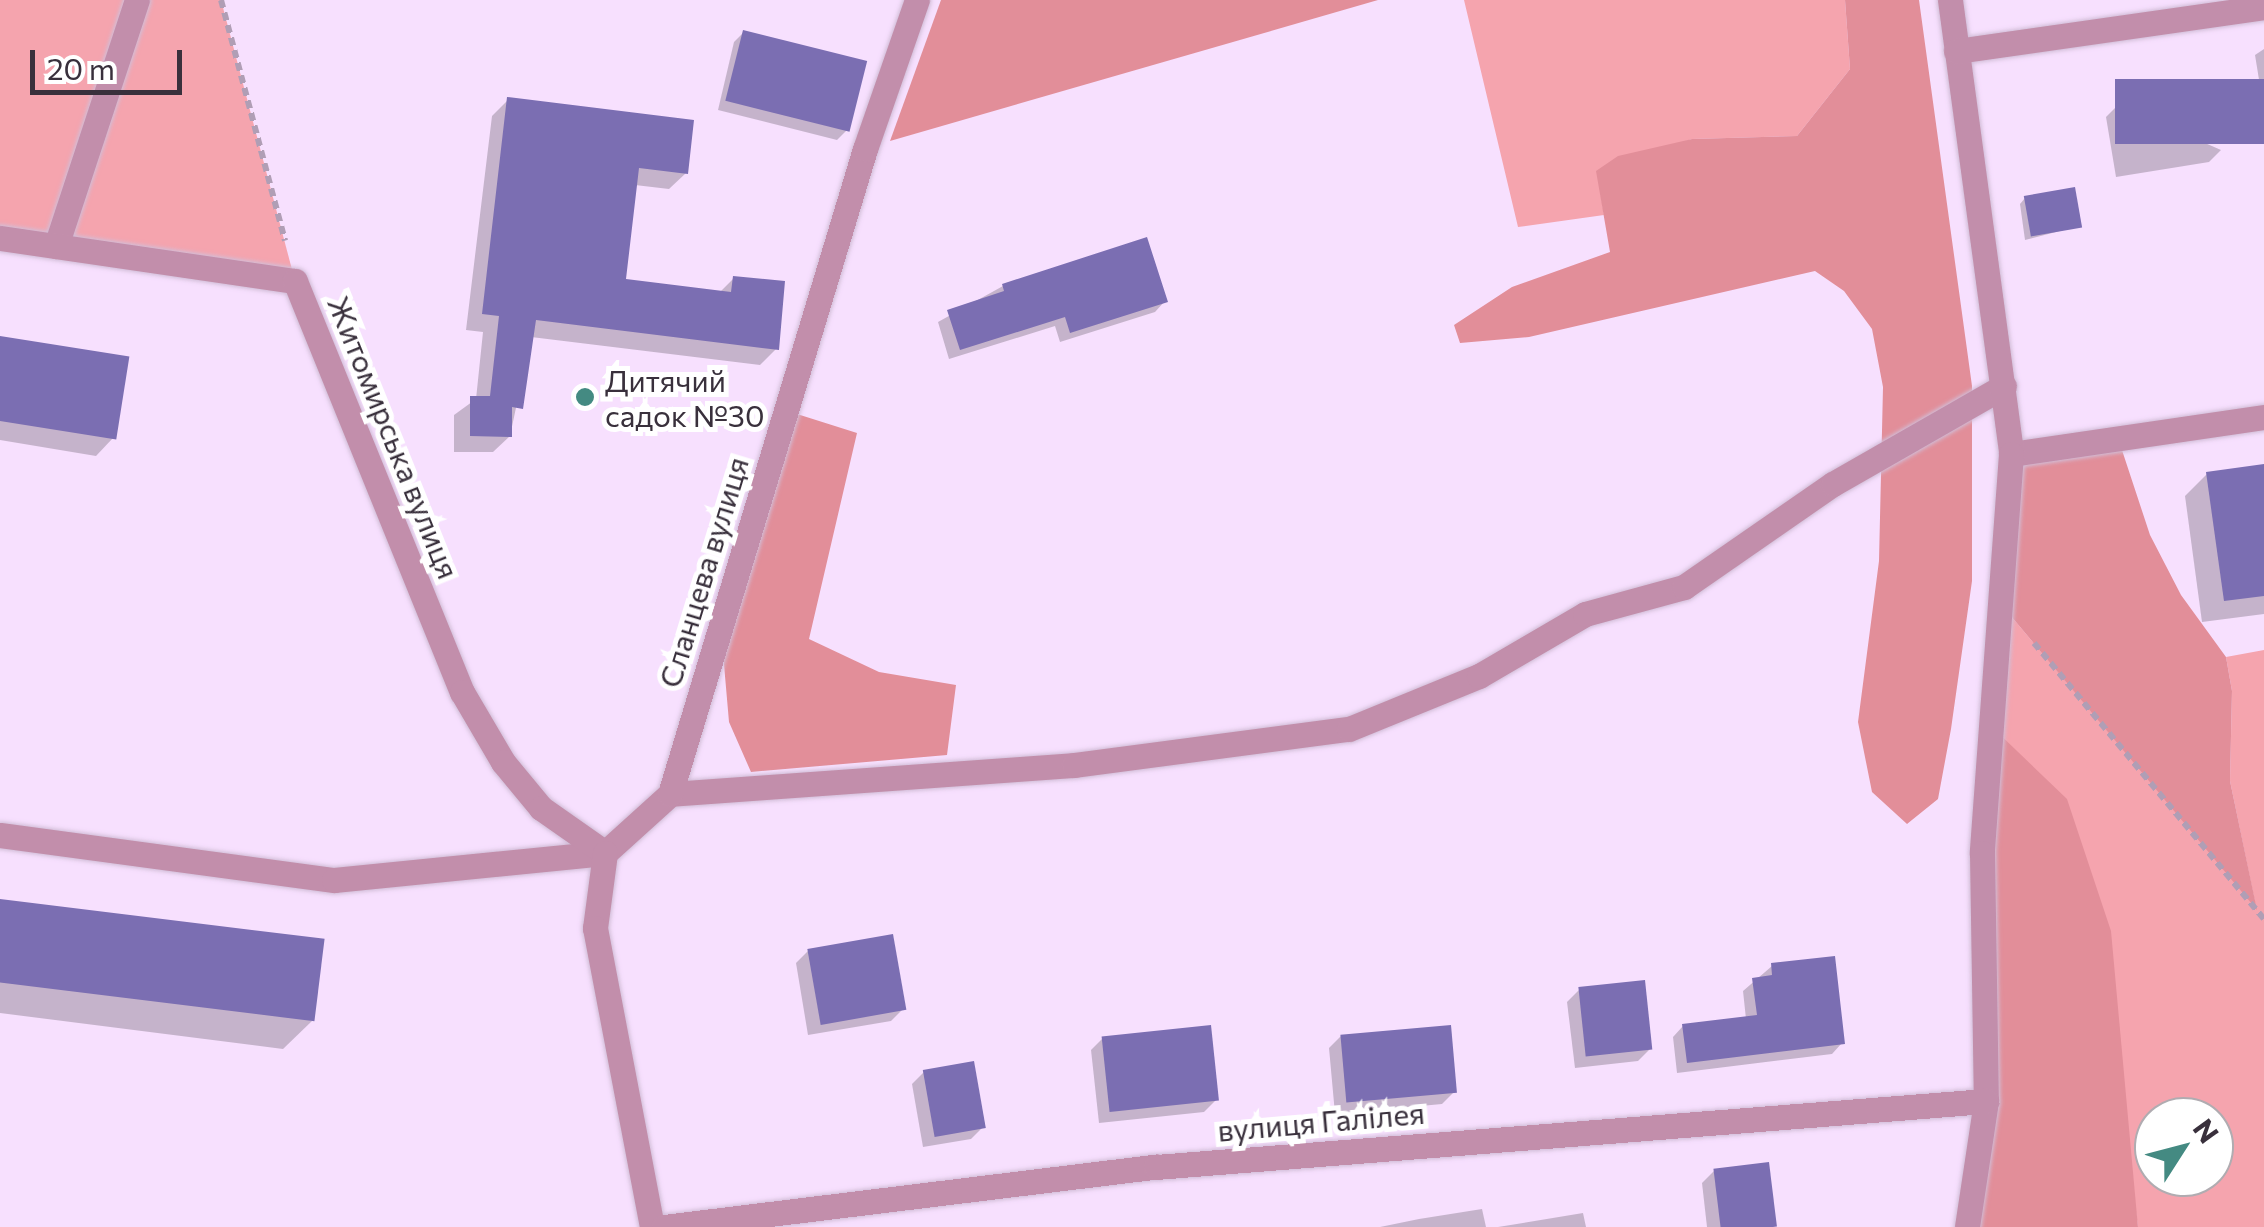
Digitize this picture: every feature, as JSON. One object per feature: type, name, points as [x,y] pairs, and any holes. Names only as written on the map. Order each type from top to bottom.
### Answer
[{"type":"street","points":[[56,246],[137,0]]},
{"type":"street","name":"Сланцева вулиця","points":[[670,794],[865,149],[917,0]]},
{"type":"street","points":[[1950,0],[2011,454],[1982,853],[1986,1101],[1967,1227]]},
{"type":"street","points":[[1956,51],[2264,8]]},
{"type":"street","name":"Житомирська вулиця","points":[[0,238],[295,281],[462,692],[540,808],[604,853]]},
{"type":"street","points":[[0,835],[334,880],[604,853],[670,794],[1074,764],[1349,728],[1480,676],[1584,614],[1684,587],[1833,484],[2004,386]]},
{"type":"street","points":[[2011,454],[2264,417]]},
{"type":"street","points":[[604,853],[595,928],[652,1227]]},
{"type":"street","name":"вулиця Галілея","points":[[664,1227],[1156,1167],[1986,1101]]},
{"type":"path","points":[[220,0],[295,281]]},
{"type":"path","points":[[2000,603],[2264,919]]},
{"type":"shaded area","points":[[0,0],[221,0],[295,281],[0,238]]},
{"type":"shaded area","points":[[941,0],[1378,0],[890,141]]},
{"type":"shaded area","points":[[1464,0],[1845,0],[1850,69],[1797,136],[1692,139],[1597,171],[1604,215],[1518,227]]},
{"type":"shaded area","points":[[1845,0],[1919,0],[1972,386],[1972,581],[1951,729],[1938,799],[1907,824],[1872,792],[1858,722],[1879,561],[1883,387],[1872,329],[1844,291],[1815,271],[1529,337],[1460,343],[1454,325],[1512,287],[1610,252],[1596,171],[1618,156],[1692,139],[1797,136],[1850,69]]},
{"type":"shaded area","points":[[797,414],[857,433],[809,639],[879,672],[956,685],[947,755],[751,772],[729,722],[723,653]]},
{"type":"shaded area","points":[[2118,438],[2150,535],[2181,595],[2226,657],[2232,691],[2230,781],[2257,910],[2000,603],[2011,454]]},
{"type":"shaded area","points":[[2000,603],[2256,907],[2230,781],[2232,691],[2226,657],[2264,650],[2264,1227],[2138,1227],[2134,1197],[2128,1152],[1991,726]]},
{"type":"shaded area","points":[[1991,726],[2067,799],[2111,931],[2138,1227],[1967,1227]]},
{"type":"building","points":[[743,30],[867,61],[850,132],[725,101]]},
{"type":"building","points":[[2115,79],[2264,79],[2264,144],[2115,144]]},
{"type":"building","points":[[507,97],[694,120],[688,174],[639,168],[626,279],[731,292],[733,276],[785,281],[779,350],[536,320],[523,409],[512,407],[512,437],[470,436],[470,396],[490,396],[499,316],[482,314]]},
{"type":"building","points":[[2075,187],[2082,227],[2031,236],[2024,196]]},
{"type":"building","points":[[1147,237],[1168,302],[1070,333],[1065,317],[960,350],[947,310],[1004,291],[1002,284]]},
{"type":"building","points":[[0,336],[129,356],[116,439],[0,421]]},
{"type":"building","points":[[2264,464],[2264,596],[2224,601],[2206,472]]},
{"type":"building","points":[[0,899],[325,939],[314,1021],[0,983]]},
{"type":"building","points":[[893,934],[906,1010],[821,1025],[807,949]]},
{"type":"building","points":[[1835,956],[1845,1044],[1687,1063],[1682,1024],[1757,1015],[1752,978],[1772,975],[1771,963]]},
{"type":"building","points":[[1645,980],[1652,1050],[1586,1057],[1578,987]]},
{"type":"building","points":[[1211,1025],[1219,1101],[1110,1112],[1102,1036]]},
{"type":"building","points":[[1451,1025],[1457,1093],[1346,1102],[1340,1035]]},
{"type":"building","points":[[974,1061],[986,1128],[935,1137],[923,1070]]},
{"type":"building","points":[[1769,1162],[1777,1227],[1721,1227],[1713,1169]]},
{"type":"place","name":"Дитячий садок №30","points":[[585,397]]}]
